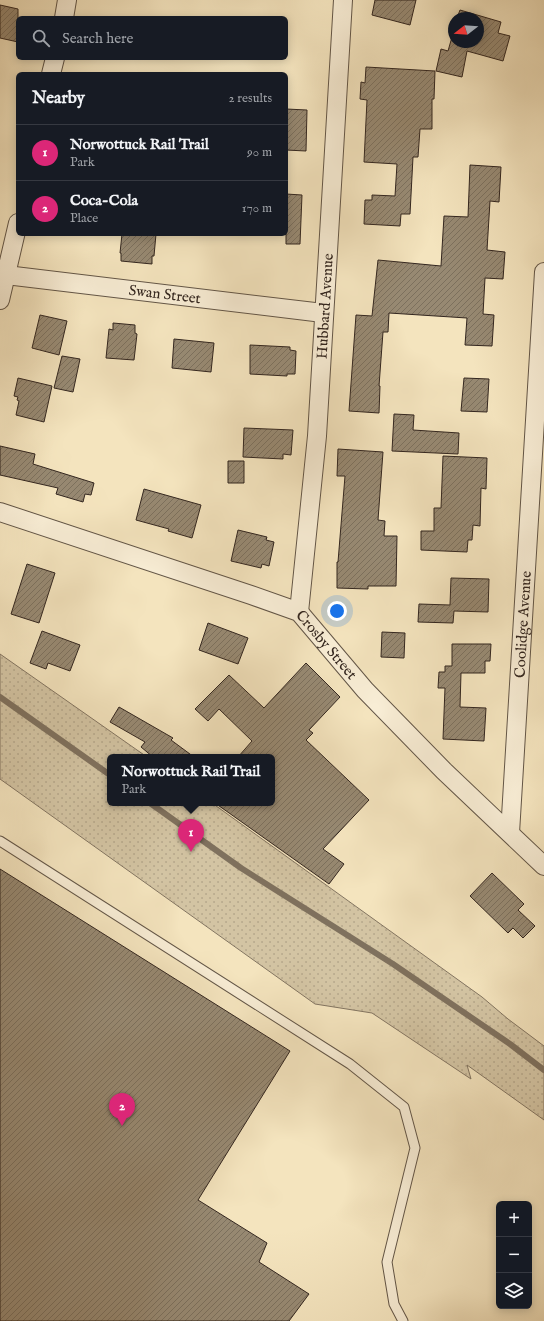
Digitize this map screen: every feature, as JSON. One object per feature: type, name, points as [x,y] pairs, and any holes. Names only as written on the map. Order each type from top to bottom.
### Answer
[{"type":"street","points":[[64,16],[67,0]]},
{"type":"street","name":"Hubbard Avenue","points":[[299,612],[317,436],[343,0]]},
{"type":"street","points":[[52,72],[54,60]]},
{"type":"street","points":[[0,300],[16,232]]},
{"type":"street","name":"Coolidge Avenue","points":[[510,833],[544,272]]},
{"type":"street","name":"Swan Street","points":[[6,275],[324,313]]},
{"type":"street","name":"Crosby Street","points":[[0,512],[251,594],[299,612],[365,690],[444,771],[544,866]]},
{"type":"lane","points":[[0,841],[350,1064],[404,1108],[415,1148],[387,1262],[394,1304],[403,1321]]},
{"type":"shaded area","points":[[0,654],[143,754],[107,754],[107,806],[216,806],[482,997],[544,1046],[544,1120],[467,1065],[471,1079],[372,1013],[315,1004],[0,779]]},
{"type":"building","points":[[375,0],[416,0],[410,25],[372,15]]},
{"type":"building","points":[[0,5],[18,9],[18,16],[16,16],[16,42],[0,38]]},
{"type":"building","points":[[484,17],[501,22],[498,33],[510,36],[503,61],[467,51],[462,77],[436,71],[441,49],[448,51],[449,48],[484,48]]},
{"type":"building","points":[[366,67],[435,71],[434,99],[432,99],[432,129],[420,129],[418,157],[413,157],[410,214],[401,214],[400,226],[364,224],[365,200],[372,200],[372,195],[395,196],[397,164],[364,162],[367,100],[360,99],[361,82],[365,83]]},
{"type":"building","points":[[288,109],[307,110],[306,151],[288,150]]},
{"type":"building","points":[[470,165],[501,167],[499,202],[490,201],[487,250],[505,252],[503,279],[485,278],[483,314],[494,315],[492,346],[465,345],[467,318],[389,313],[388,332],[383,332],[379,386],[379,413],[349,411],[356,315],[372,316],[378,260],[441,266],[444,216],[468,217]]},
{"type":"building","points":[[288,194],[302,195],[300,244],[286,244],[286,236],[288,236]]},
{"type":"building","points":[[122,236],[156,236],[152,264],[121,261],[120,253]]},
{"type":"building","points":[[40,315],[67,321],[59,355],[32,348]]},
{"type":"building","points":[[113,323],[135,325],[135,333],[137,334],[134,360],[106,358],[109,329],[113,330]]},
{"type":"building","points":[[174,339],[214,343],[211,372],[172,368]]},
{"type":"building","points":[[250,345],[290,347],[290,350],[296,351],[295,374],[287,374],[287,376],[250,374]]},
{"type":"building","points":[[62,356],[80,359],[73,392],[54,388]]},
{"type":"building","points":[[18,378],[52,386],[44,422],[16,415],[19,401],[17,400],[18,397],[14,396]]},
{"type":"building","points":[[464,378],[489,379],[487,412],[461,411]]},
{"type":"building","points":[[394,414],[414,415],[413,430],[459,433],[458,454],[392,451]]},
{"type":"building","points":[[244,428],[293,430],[291,455],[283,454],[283,459],[243,457]]},
{"type":"building","points":[[0,446],[35,454],[33,464],[94,483],[91,495],[85,494],[83,502],[56,494],[58,488],[0,475]]},
{"type":"building","points":[[338,449],[383,452],[378,520],[385,521],[384,536],[397,536],[396,586],[368,586],[368,589],[337,588],[337,562],[345,476],[337,476]]},
{"type":"building","points":[[443,456],[487,458],[486,489],[481,488],[480,526],[473,525],[472,540],[468,540],[467,552],[421,550],[421,531],[434,531],[434,508],[441,508]]},
{"type":"building","points":[[228,461],[244,461],[244,483],[228,483]]},
{"type":"building","points":[[144,489],[201,505],[192,538],[168,531],[169,529],[136,520]]},
{"type":"building","points":[[238,530],[267,537],[266,540],[274,542],[269,566],[262,564],[261,568],[231,561]]},
{"type":"building","points":[[27,564],[55,573],[39,623],[11,614]]},
{"type":"building","points":[[451,578],[489,579],[488,612],[454,611],[453,623],[418,622],[419,604],[450,605]]},
{"type":"building","points":[[208,623],[248,638],[238,664],[199,650]]},
{"type":"building","points":[[42,631],[80,645],[70,671],[48,663],[46,669],[30,663]]},
{"type":"building","points":[[382,632],[405,633],[404,658],[381,657]]},
{"type":"building","points":[[452,644],[491,644],[490,661],[485,661],[485,673],[461,673],[460,707],[486,708],[484,741],[443,739],[445,688],[438,688],[439,672],[445,672],[445,666],[452,666]]},
{"type":"building","points":[[306,663],[340,697],[309,730],[313,733],[306,740],[369,800],[323,849],[344,864],[329,884],[219,806],[275,806],[275,754],[241,754],[252,741],[219,709],[208,721],[195,709],[229,675],[264,708]]},
{"type":"building","points":[[119,707],[173,738],[171,740],[190,754],[149,754],[141,747],[145,742],[110,722]]},
{"type":"building","points":[[0,869],[290,1051],[198,1200],[267,1243],[259,1262],[309,1294],[289,1321],[0,1321]]},
{"type":"building","points":[[492,873],[524,904],[518,910],[535,926],[523,938],[513,928],[508,933],[470,896]]},
{"type":"waterway","points":[[0,697],[107,773]]},
{"type":"waterway","points":[[154,806],[241,868],[393,964],[510,1044],[544,1070]]},
{"type":"place","name":"Norwottuck Rail Trail","points":[[191,852]]},
{"type":"place","name":"Coca-Cola","points":[[122,1126]]}]
